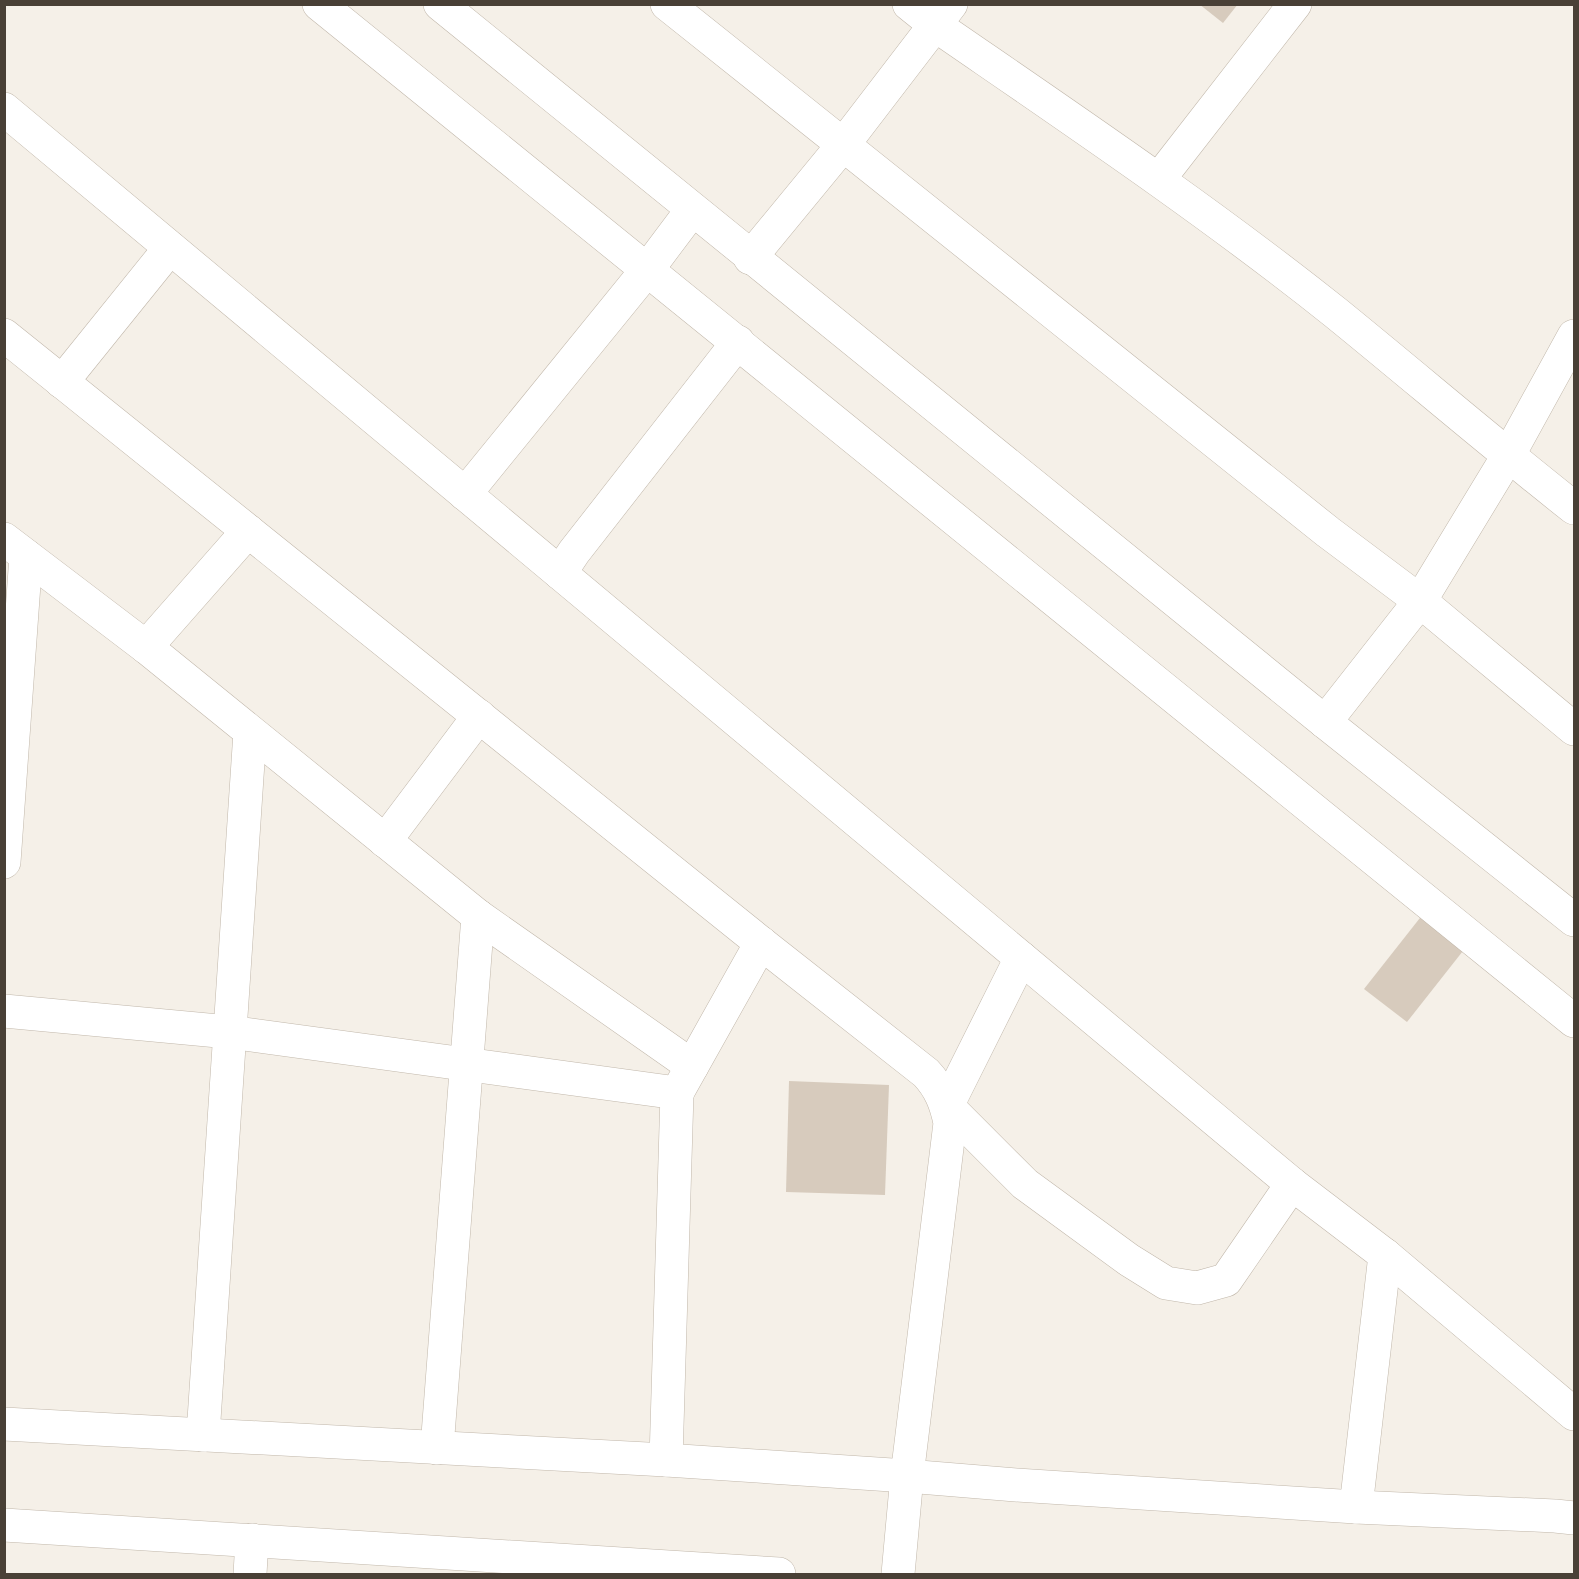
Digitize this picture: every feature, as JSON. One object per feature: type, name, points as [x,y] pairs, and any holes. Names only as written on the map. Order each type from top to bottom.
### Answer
[{"type":"street","points":[[320,4],[1575,1021]]},
{"type":"street","points":[[440,4],[750,258],[1325,722],[1575,920]]},
{"type":"street","points":[[667,4],[1328,532],[1420,601],[1575,729]]},
{"type":"street","points":[[909,4],[943,15],[1335,313],[1508,456],[1575,508]]},
{"type":"street","points":[[1159,179],[1295,4]]},
{"type":"street","points":[[750,258],[843,145],[943,15]]},
{"type":"street","points":[[4,109],[1292,1184],[1385,1255],[1575,1414]]},
{"type":"street","points":[[465,494],[647,270],[692,210]]},
{"type":"street","points":[[62,382],[170,248]]},
{"type":"street","points":[[4,335],[926,1073],[938,1086],[947,1106],[950,1123],[907,1476],[898,1575]]},
{"type":"street","points":[[1325,722],[1420,601],[1508,456],[1575,336]]},
{"type":"street","points":[[560,573],[738,342]]},
{"type":"street","points":[[146,647],[248,531]]},
{"type":"street","points":[[15,548],[146,647],[385,841],[685,1079]]},
{"type":"street","points":[[4,862],[15,548]]},
{"type":"street","points":[[385,841],[479,716]]},
{"type":"street","points":[[203,1435],[250,732]]},
{"type":"street","points":[[437,1448],[478,915]]},
{"type":"street","points":[[666,1460],[685,1079],[761,943]]},
{"type":"street","points":[[947,1106],[1022,958]]},
{"type":"street","points":[[4,1011],[229,1032],[466,1063],[685,1079]]},
{"type":"street","points":[[947,1106],[1025,1184],[1129,1260],[1166,1283],[1197,1288],[1226,1280],[1292,1184]]},
{"type":"street","points":[[1356,1507],[1385,1255]]},
{"type":"street","points":[[4,1424],[666,1460],[1356,1507],[1575,1518]]},
{"type":"street","points":[[4,1525],[252,1540],[393,1562],[779,1575]]},
{"type":"street","points":[[250,1575],[252,1540]]},
{"type":"building","points":[[1199,4],[1238,4],[1223,23]]},
{"type":"building","points":[[1427,909],[1470,942],[1407,1022],[1364,989]]},
{"type":"building","points":[[789,1081],[889,1085],[885,1195],[786,1192]]}]
